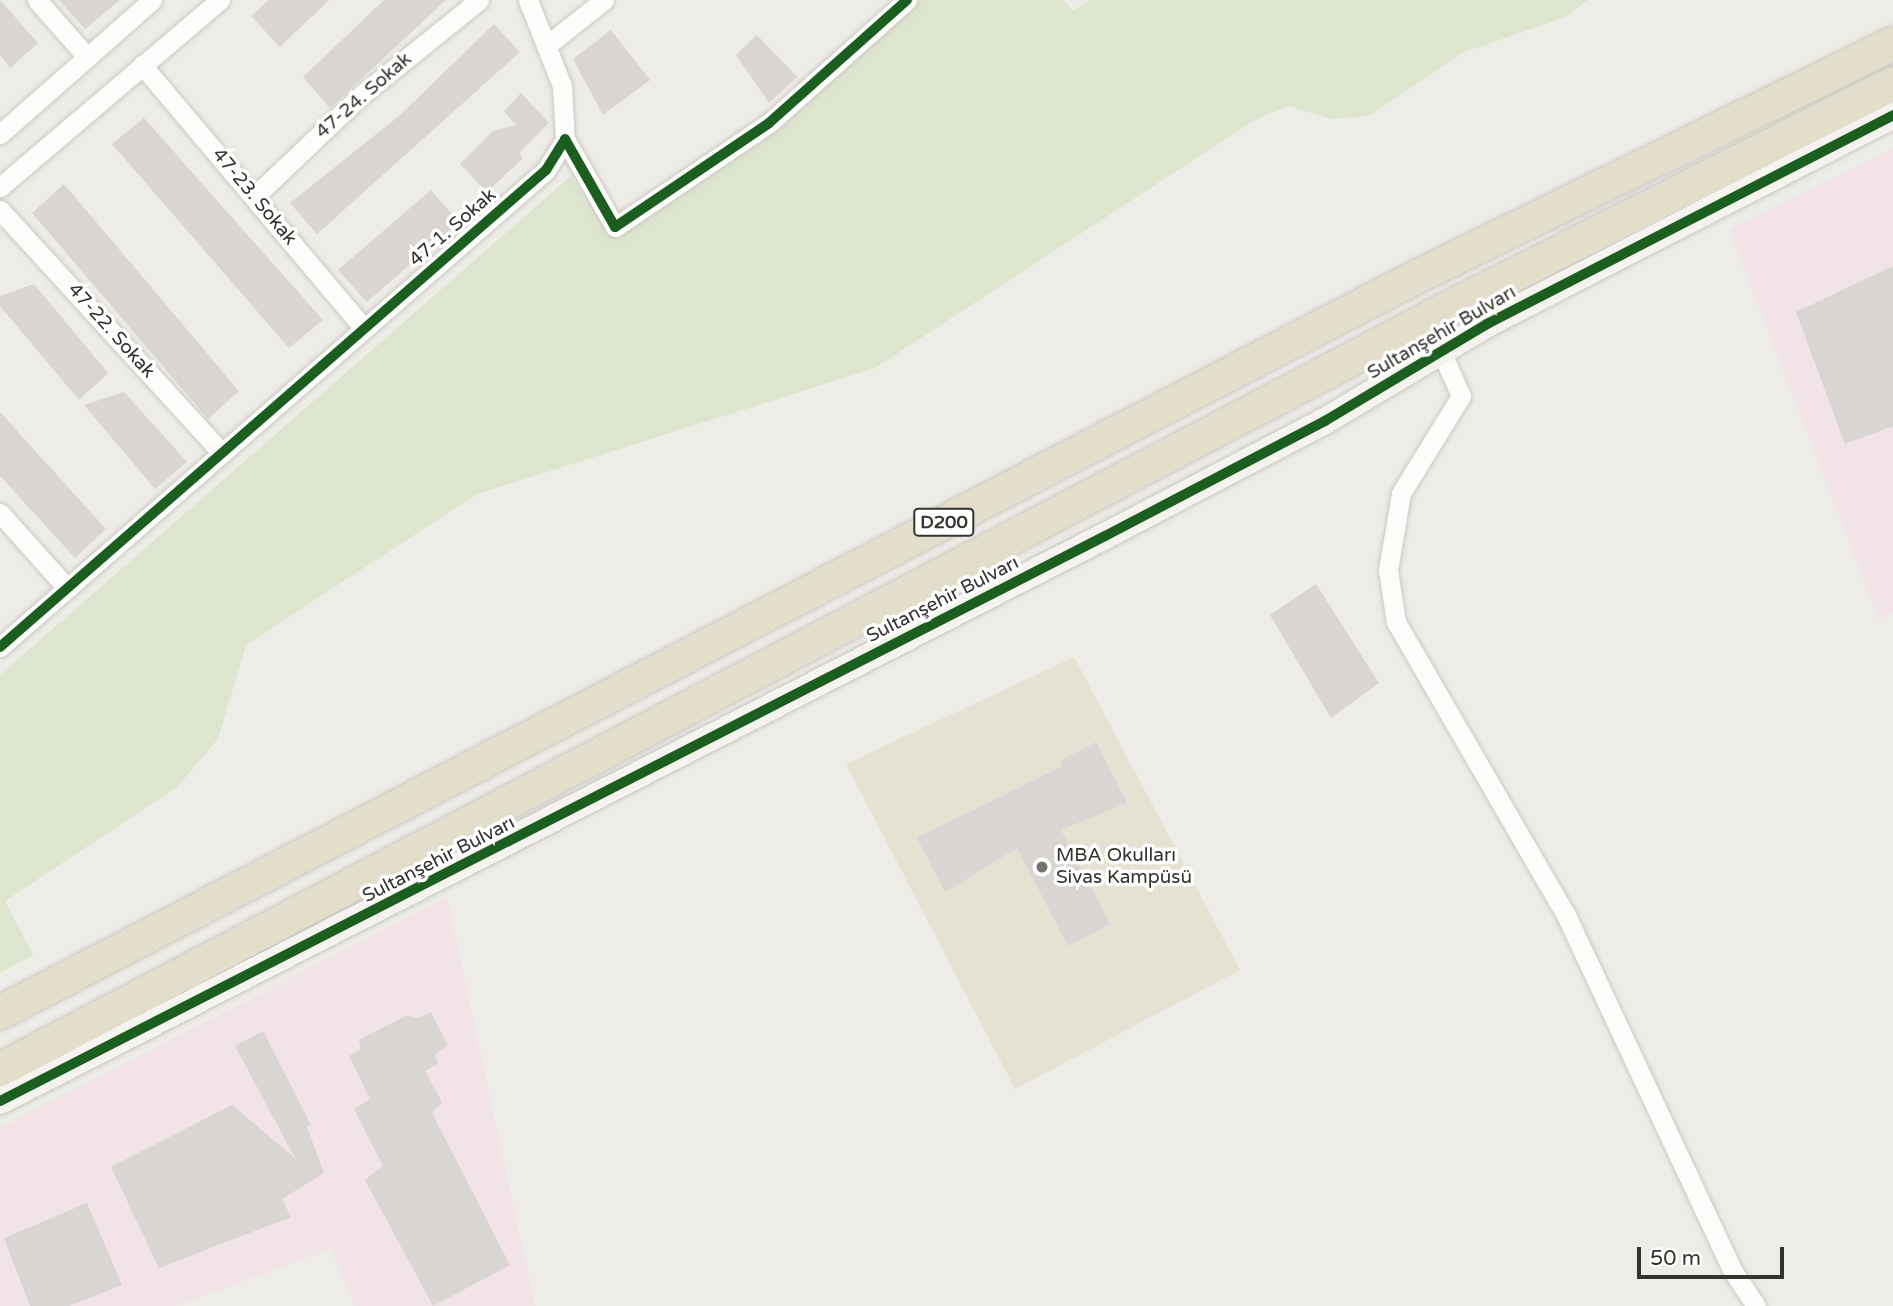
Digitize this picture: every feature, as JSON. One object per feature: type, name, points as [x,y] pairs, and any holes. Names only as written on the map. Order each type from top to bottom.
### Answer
[{"type":"highway","name":"D200","points":[[0,1012],[1421,274],[1893,43]]},
{"type":"highway","name":"Sultanşehir Bulvarı","points":[[0,1069],[1445,309],[1893,83]]},
{"type":"street","points":[[37,0],[87,57]]},
{"type":"street","points":[[0,134],[152,0]]},
{"type":"street","points":[[0,187],[220,0]]},
{"type":"street","name":"47-24. Sokak","points":[[254,197],[359,97],[479,0]]},
{"type":"street","points":[[528,0],[562,86],[565,139],[615,227],[769,123],[907,0]]},
{"type":"street","points":[[546,46],[604,0]]},
{"type":"street","name":"47-23. Sokak","points":[[142,65],[365,329]]},
{"type":"street","name":"Sultanşehir Bulvarı","points":[[0,1101],[1080,549],[1325,421],[1441,351],[1893,115]]},
{"type":"street","name":"47-1. Sokak","points":[[0,647],[546,170],[565,139]]},
{"type":"street","name":"47-22. Sokak","points":[[0,210],[222,453]]},
{"type":"street","points":[[1441,351],[1461,396],[1401,494],[1388,570],[1396,622],[1565,913],[1732,1270],[1756,1306]]},
{"type":"street","points":[[0,513],[68,588]]},
{"type":"shaded area","points":[[1893,149],[1893,613],[1879,620],[1729,229]]},
{"type":"shaded area","name":"MBA Okulları Sivas Kampüsü","points":[[1074,657],[1240,970],[1015,1089],[846,764]]},
{"type":"shaded area","points":[[447,897],[535,1306],[355,1306],[331,1249],[175,1306],[0,1306],[0,1128]]},
{"type":"green space","points":[[921,0],[1064,0],[1073,11],[1089,0],[1588,0],[1563,18],[1462,53],[1369,116],[1331,119],[1289,106],[1256,119],[875,368],[477,494],[246,645],[218,739],[177,787],[5,901],[33,955],[0,973],[0,675],[571,176],[612,238],[775,133]]},
{"type":"building","points":[[0,0],[38,43],[10,68],[0,55]]},
{"type":"building","points":[[59,0],[120,0],[85,29]]},
{"type":"building","points":[[269,0],[329,0],[280,47],[251,16]]},
{"type":"building","points":[[384,0],[446,0],[330,108],[303,77]]},
{"type":"building","points":[[494,24],[520,52],[317,234],[290,203],[399,116]]},
{"type":"building","points":[[611,30],[650,80],[603,115],[573,59]]},
{"type":"building","points":[[757,35],[797,77],[769,103],[736,55]]},
{"type":"building","points":[[521,93],[549,123],[519,153],[523,158],[487,192],[460,164],[493,131],[516,125],[504,111]]},
{"type":"building","points":[[144,118],[323,320],[289,348],[112,144]]},
{"type":"building","points":[[64,184],[239,391],[208,419],[32,213]]},
{"type":"building","points":[[431,190],[459,222],[367,302],[338,270]]},
{"type":"building","points":[[1893,266],[1893,426],[1845,444],[1796,312]]},
{"type":"building","points":[[34,284],[108,373],[79,400],[0,306],[0,296]]},
{"type":"building","points":[[124,392],[187,462],[155,489],[84,405]]},
{"type":"building","points":[[0,412],[106,529],[75,558],[0,476]]},
{"type":"building","points":[[1316,584],[1379,683],[1331,718],[1270,615]]},
{"type":"building","points":[[1096,742],[1127,803],[1061,830],[1110,924],[1068,946],[1017,848],[945,892],[917,838],[1061,767],[1061,760]]},
{"type":"building","points":[[431,1012],[448,1045],[435,1054],[438,1064],[425,1071],[442,1102],[432,1113],[510,1265],[433,1306],[365,1180],[383,1166],[354,1109],[370,1099],[349,1056],[361,1049],[359,1040],[407,1015],[418,1018]]},
{"type":"building","points":[[263,1031],[311,1125],[307,1127],[324,1173],[282,1199],[291,1217],[159,1268],[111,1167],[232,1105],[295,1158],[235,1046]]},
{"type":"building","points":[[87,1203],[122,1285],[69,1306],[30,1306],[4,1238]]},
{"type":"cycle path","points":[[0,647],[546,170],[565,139],[615,227],[769,123],[907,0]]},
{"type":"cycle path","points":[[0,1101],[1105,536],[1325,421],[1487,324],[1893,115]]},
{"type":"place","name":"MBA Okulları Sivas Kampüsü","points":[[1042,867]]}]
